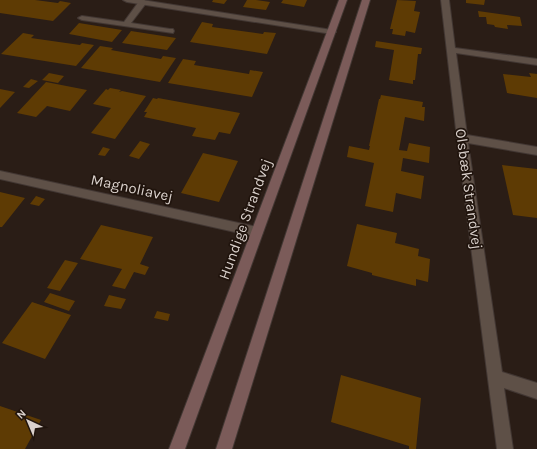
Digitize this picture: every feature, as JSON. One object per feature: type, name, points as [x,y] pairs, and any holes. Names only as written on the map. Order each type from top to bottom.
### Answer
[{"type":"main road","name":"Hundige Strandvej","points":[[177,449],[343,0]]},
{"type":"main road","points":[[224,449],[366,0]]},
{"type":"street","points":[[127,0],[332,32]]},
{"type":"street","name":"Olsbæk Strandvej","points":[[445,0],[462,138],[505,449]]},
{"type":"street","points":[[126,24],[143,2]]},
{"type":"street","points":[[82,18],[170,31]]},
{"type":"street","points":[[452,50],[537,62]]},
{"type":"street","points":[[462,138],[537,151]]},
{"type":"street","name":"Magnoliavej","points":[[0,175],[257,232]]},
{"type":"street","points":[[496,378],[537,390]]},
{"type":"building","points":[[0,0],[35,0],[58,3],[60,1],[71,3],[53,21],[0,13]]},
{"type":"building","points":[[213,0],[227,0],[224,4],[212,2]]},
{"type":"building","points":[[247,0],[270,2],[266,10],[243,7]]},
{"type":"building","points":[[283,0],[307,0],[304,7],[281,3]]},
{"type":"building","points":[[397,0],[416,1],[414,11],[420,12],[415,33],[406,31],[405,36],[392,34],[393,29],[390,29]]},
{"type":"building","points":[[466,0],[485,0],[484,5],[466,3]]},
{"type":"building","points":[[478,11],[520,17],[522,26],[507,25],[508,29],[495,27],[494,25],[487,24],[486,17],[479,17]]},
{"type":"building","points":[[202,22],[213,24],[212,27],[263,34],[264,32],[276,33],[267,54],[190,42]]},
{"type":"building","points":[[79,23],[122,30],[112,42],[69,34]]},
{"type":"building","points":[[131,31],[176,38],[167,50],[122,43]]},
{"type":"building","points":[[23,33],[34,35],[31,38],[80,45],[82,43],[94,45],[76,66],[1,54]]},
{"type":"building","points":[[376,41],[422,48],[421,54],[418,54],[415,80],[413,80],[413,84],[389,80],[394,50],[375,47]]},
{"type":"building","points":[[100,46],[113,48],[111,50],[161,59],[163,56],[176,58],[160,82],[81,68]]},
{"type":"building","points":[[183,59],[196,61],[194,65],[249,74],[250,70],[263,72],[252,97],[168,83]]},
{"type":"building","points":[[49,73],[64,76],[58,83],[42,80]]},
{"type":"building","points":[[529,73],[537,74],[537,98],[507,93],[503,74],[531,77]]},
{"type":"building","points":[[31,79],[38,81],[29,88],[23,87]]},
{"type":"building","points":[[46,82],[87,90],[70,111],[47,106],[36,117],[17,113]]},
{"type":"building","points":[[110,88],[121,90],[119,92],[122,91],[146,96],[115,139],[91,133],[111,108],[93,104],[106,89],[108,90]]},
{"type":"building","points":[[0,89],[15,92],[0,108]]},
{"type":"building","points":[[381,95],[423,102],[422,107],[425,107],[424,121],[405,117],[399,150],[407,151],[409,143],[430,147],[429,163],[403,158],[401,171],[424,176],[421,199],[396,193],[393,212],[365,206],[374,163],[347,157],[349,146],[369,150]]},
{"type":"building","points":[[153,98],[240,113],[230,134],[219,132],[215,140],[192,136],[196,128],[144,117],[147,112],[144,112]]},
{"type":"building","points":[[140,141],[150,144],[139,159],[129,156]]},
{"type":"building","points":[[103,147],[110,149],[105,156],[98,155]]},
{"type":"building","points":[[203,153],[238,161],[219,202],[181,193]]},
{"type":"building","points":[[502,165],[537,169],[537,218],[513,215]]},
{"type":"building","points":[[0,192],[25,198],[2,227],[0,227]]},
{"type":"building","points":[[36,196],[45,199],[39,206],[30,204]]},
{"type":"building","points":[[357,224],[397,233],[395,243],[419,249],[418,256],[430,259],[428,282],[416,279],[416,286],[372,275],[372,273],[347,266]]},
{"type":"building","points":[[101,225],[153,237],[140,264],[149,267],[145,275],[134,272],[125,289],[112,286],[122,269],[80,259]]},
{"type":"building","points":[[65,260],[78,263],[60,291],[47,288]]},
{"type":"building","points":[[50,293],[75,301],[69,311],[44,302]]},
{"type":"building","points":[[109,295],[126,299],[121,309],[104,306]]},
{"type":"building","points":[[32,302],[71,315],[45,359],[2,343]]},
{"type":"building","points":[[157,311],[170,314],[168,321],[154,318]]},
{"type":"building","points":[[341,375],[421,398],[416,449],[409,449],[409,446],[331,422]]},
{"type":"building","points":[[0,406],[41,420],[25,449],[0,449]]}]
